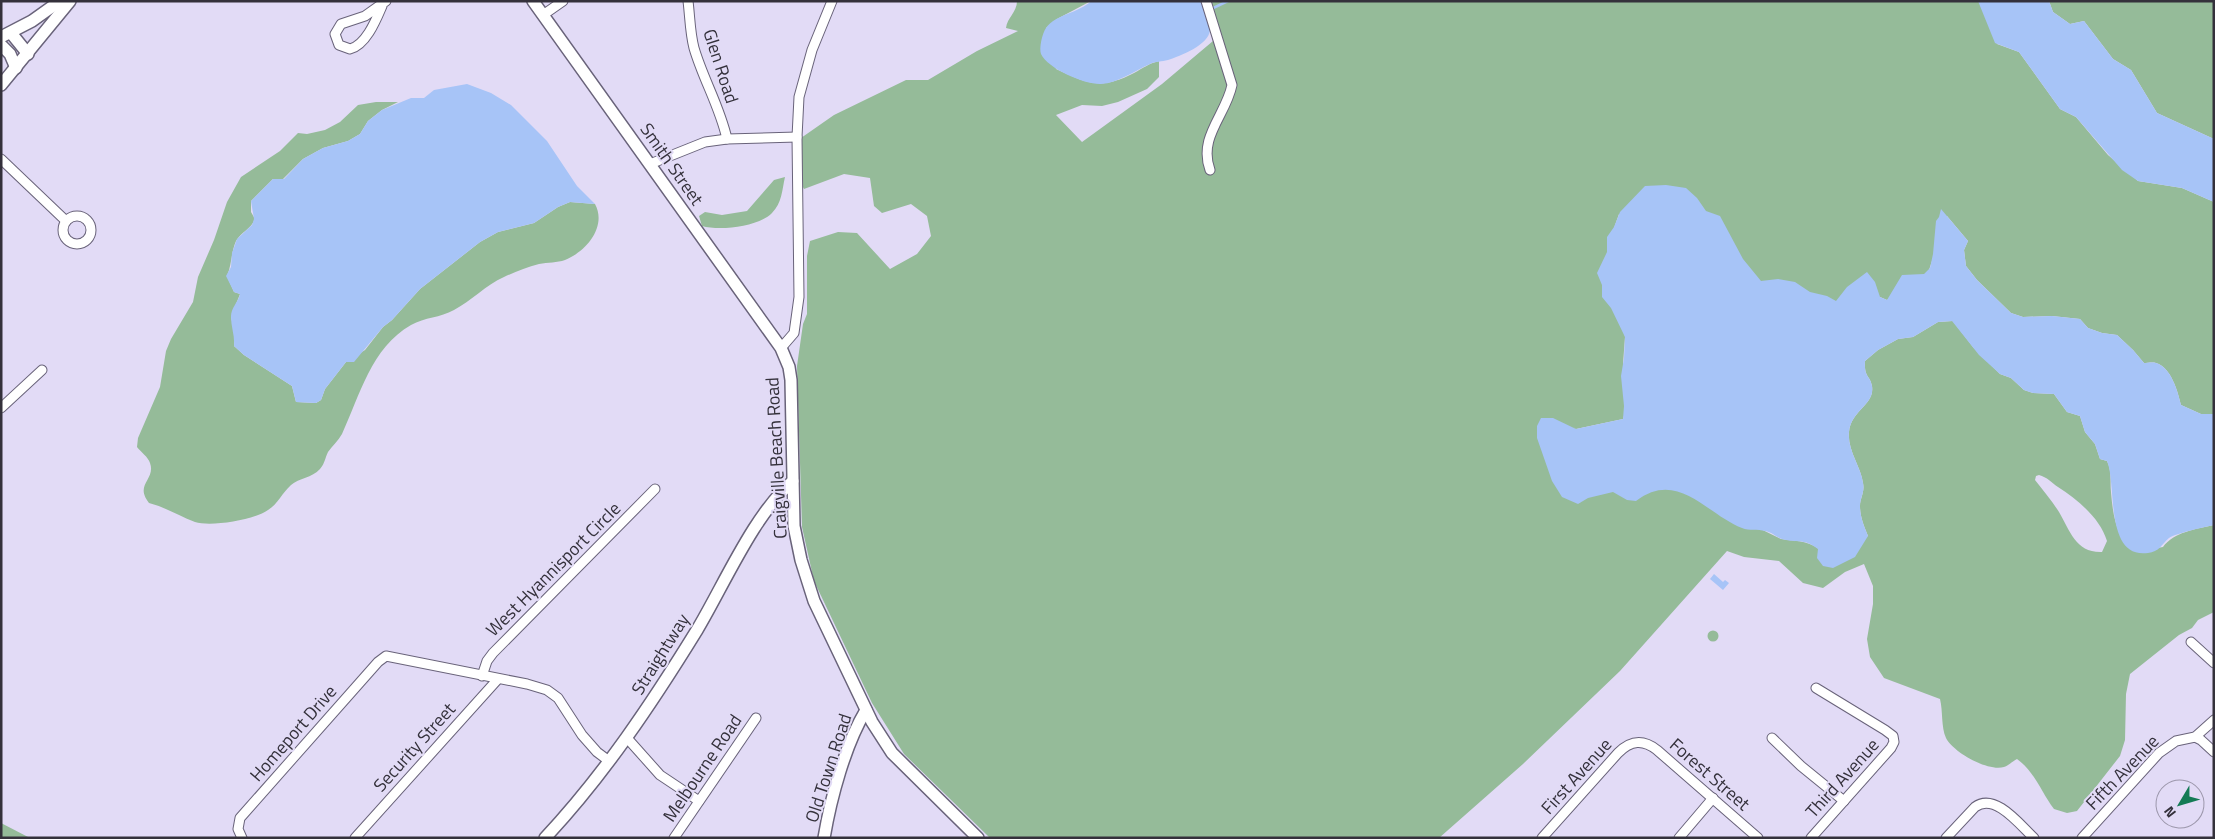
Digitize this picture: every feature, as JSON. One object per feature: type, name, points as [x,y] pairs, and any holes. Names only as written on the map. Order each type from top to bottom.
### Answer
[{"type":"main road","points":[[28,54],[6,35],[32,21],[60,1]]},
{"type":"main road","points":[[1,85],[70,1]]},
{"type":"main road","name":"Smith Street","points":[[533,1],[781,348]]},
{"type":"main road","points":[[1,45],[10,54],[16,68]]},
{"type":"main road","name":"Craigville Beach Road","points":[[781,348],[787,361],[791,380],[794,526],[814,601],[866,710],[892,753],[978,838]]},
{"type":"main road","name":"Straightway","points":[[545,838],[627,738],[696,630],[771,504],[793,481]]},
{"type":"main road","name":"Old Town Road","points":[[824,838],[830,807],[854,733],[866,710]]},
{"type":"street","points":[[543,15],[563,1]]},
{"type":"street","name":"Glen Road","points":[[688,1],[694,46],[708,89],[724,123],[727,139]]},
{"type":"street","points":[[781,348],[794,332],[799,297],[797,137],[799,97],[818,34],[832,1]]},
{"type":"street","points":[[384,4],[358,46],[350,49],[339,45],[335,34],[340,24],[365,16],[384,4]]},
{"type":"street","points":[[1208,7],[1232,84],[1207,145],[1206,159],[1210,170]]},
{"type":"street","points":[[650,164],[704,142],[727,139],[797,137]]},
{"type":"street","points":[[1,159],[66,221]]},
{"type":"street","points":[[1,408],[42,370]]},
{"type":"street","name":"West Hyannisport Circle","points":[[482,676],[487,661],[493,653],[654,490]]},
{"type":"street","points":[[2190,642],[2214,663]]},
{"type":"street","name":"Homeport Drive","points":[[242,838],[238,829],[240,818],[378,662],[386,656],[482,676]]},
{"type":"street","points":[[482,676],[527,684],[552,693],[563,704],[586,740],[609,761]]},
{"type":"street","name":"Security Street","points":[[355,838],[498,679]]},
{"type":"street","name":"Third Avenue","points":[[1811,838],[1891,748],[1894,739],[1885,730],[1816,688]]},
{"type":"street","name":"Melbourne Road","points":[[674,838],[756,718]]},
{"type":"street","name":"Fifth Avenue","points":[[2082,838],[2163,749],[2176,741],[2195,737],[2214,720]]},
{"type":"street","points":[[2195,737],[2214,752]]},
{"type":"street","points":[[627,738],[660,775],[699,801]]},
{"type":"street","points":[[1772,738],[1801,766],[1844,801]]},
{"type":"street","name":"Forest Street","points":[[1638,742],[1652,746],[1758,838]]},
{"type":"street","name":"First Avenue","points":[[1542,838],[1618,753],[1630,744],[1638,742]]},
{"type":"street","points":[[1679,838],[1713,798]]},
{"type":"street","points":[[1946,838],[1974,807],[1985,802],[1992,802],[2034,838]]},
{"type":"green space","points":[[1017,1],[1091,1],[1057,19],[1046,28],[1056,69],[1077,78],[1095,83],[1112,82],[1159,61],[1159,77],[1147,89],[1118,102],[1102,106],[1082,105],[1056,115],[1082,142],[1162,84],[1213,41],[1203,1],[1983,1],[1997,44],[2019,52],[2060,109],[2076,117],[2108,155],[2138,181],[2182,188],[2214,202],[2214,414],[2201,414],[2181,405],[2173,381],[2166,369],[2156,363],[2144,363],[2117,335],[2102,333],[2088,328],[2080,319],[2052,316],[2023,317],[2011,313],[1977,280],[1966,266],[1964,250],[1968,241],[1947,216],[1928,273],[1887,300],[1880,297],[1846,304],[1769,290],[1619,214],[1614,228],[1625,337],[1623,364],[1630,396],[1623,419],[1576,429],[1572,426],[1648,486],[1681,490],[1781,539],[1805,542],[1819,549],[1868,536],[1860,510],[1863,483],[1849,439],[1849,432],[1854,418],[1867,403],[1872,393],[1871,382],[1865,371],[1865,361],[1878,350],[1898,339],[1913,337],[1938,322],[1953,321],[1973,347],[2000,374],[2011,378],[2024,390],[2033,393],[2054,394],[2067,412],[2080,416],[2085,432],[2095,444],[2100,459],[2107,461],[2109,465],[2113,510],[2117,526],[2124,540],[2136,552],[2163,547],[2179,535],[2214,525],[2214,612],[2198,620],[2192,628],[2179,635],[2130,674],[2126,694],[2125,740],[2120,756],[2077,811],[2067,813],[2054,809],[2029,770],[2017,759],[2004,767],[1989,767],[1972,760],[1956,749],[1944,734],[1940,699],[1884,678],[1870,657],[1867,639],[1873,604],[1873,586],[1864,564],[1845,572],[1823,588],[1803,583],[1779,561],[1744,557],[1727,551],[1620,671],[1523,764],[1439,838],[990,838],[904,754],[872,703],[814,581],[802,527],[797,366],[803,324],[807,314],[807,256],[810,241],[838,232],[857,233],[890,269],[917,254],[931,236],[927,216],[911,204],[882,213],[874,206],[870,178],[844,174],[804,189],[799,179],[801,138],[834,115],[906,80],[928,80],[977,51],[1018,31],[1006,28],[1017,5]],"holes":[[[2039,475],[2073,498],[2094,517],[2107,541],[2102,552],[2086,549],[2075,540],[2056,508],[2035,480],[2036,476]]]},
{"type":"green space","points":[[2049,1],[2214,1],[2214,139],[2157,113],[2131,70],[2113,59],[2084,21],[2070,24],[2053,12]]},
{"type":"green space","points":[[376,102],[398,102],[382,110],[368,121],[360,134],[348,141],[323,148],[303,159],[283,179],[273,179],[251,201],[251,212],[255,219],[238,238],[233,249],[227,276],[234,292],[240,294],[231,317],[235,335],[234,346],[244,355],[292,386],[296,402],[316,403],[321,400],[325,389],[346,362],[365,350],[383,327],[392,320],[420,289],[480,242],[498,232],[534,223],[558,207],[570,202],[595,204],[598,212],[598,221],[593,237],[581,251],[565,260],[539,264],[508,275],[497,280],[454,310],[416,322],[397,335],[376,359],[368,373],[342,434],[328,452],[322,467],[317,472],[291,485],[275,505],[262,514],[243,520],[211,524],[195,522],[149,503],[145,497],[144,486],[150,474],[150,463],[137,447],[138,438],[160,387],[166,351],[193,302],[198,277],[214,240],[227,202],[241,177],[280,151],[298,133],[307,134],[325,130],[340,122],[358,105]]},
{"type":"green space","points":[[785,177],[778,205],[766,218],[738,227],[719,228],[702,226],[699,216],[705,212],[722,215],[747,211],[774,180]]},
{"type":"green space","points":[[1713,630],[1719,636],[1713,642],[1707,636]]},
{"type":"green space","points":[[1,823],[30,838],[1,838]]},
{"type":"water","points":[[1091,1],[1201,1],[1210,30],[1205,40],[1179,56],[1166,61],[1152,63],[1114,81],[1094,84],[1077,79],[1051,65],[1041,54],[1040,48],[1043,34],[1050,23]]},
{"type":"water","points":[[1978,1],[2049,1],[2053,12],[2070,24],[2084,21],[2113,59],[2131,70],[2157,113],[2214,139],[2214,202],[2182,188],[2138,181],[2122,170],[2076,117],[2060,109],[2019,52],[1995,43]]},
{"type":"water","points":[[467,84],[491,93],[511,105],[547,141],[577,186],[595,204],[570,202],[558,207],[534,223],[498,232],[480,242],[420,289],[392,320],[383,327],[354,362],[346,362],[325,389],[321,400],[316,403],[296,402],[292,386],[244,355],[234,346],[231,314],[240,294],[234,292],[226,276],[231,267],[232,253],[237,239],[252,225],[254,219],[251,201],[273,179],[284,179],[303,159],[323,148],[348,141],[360,134],[368,121],[382,110],[411,98],[424,98],[434,90]]},
{"type":"water","points":[[1666,185],[1686,188],[1697,198],[1706,211],[1720,216],[1743,259],[1761,281],[1778,279],[1795,282],[1810,292],[1827,296],[1836,301],[1847,287],[1867,272],[1875,282],[1880,297],[1887,300],[1902,275],[1924,274],[1930,268],[1936,221],[1941,209],[1968,241],[1964,250],[1966,266],[1977,280],[2011,313],[2023,317],[2052,316],[2080,319],[2088,328],[2102,333],[2117,335],[2144,363],[2156,363],[2166,369],[2173,381],[2181,405],[2201,414],[2214,414],[2214,525],[2173,536],[2152,552],[2134,552],[2124,544],[2118,533],[2107,461],[2100,459],[2095,444],[2085,432],[2080,416],[2067,412],[2054,394],[2033,393],[2024,390],[2011,378],[2000,374],[1979,355],[1952,321],[1938,322],[1913,337],[1898,339],[1878,350],[1865,361],[1865,371],[1871,382],[1872,393],[1851,424],[1849,439],[1863,483],[1860,510],[1868,536],[1855,557],[1833,568],[1823,566],[1817,558],[1818,549],[1813,545],[1782,539],[1759,530],[1742,528],[1729,522],[1691,497],[1679,492],[1665,490],[1651,492],[1636,501],[1627,500],[1613,492],[1588,498],[1578,504],[1562,497],[1552,481],[1537,438],[1537,426],[1541,418],[1553,418],[1576,429],[1623,419],[1624,406],[1621,376],[1625,337],[1611,308],[1602,297],[1602,285],[1597,273],[1607,252],[1607,237],[1614,227],[1620,212],[1645,186]]},
{"type":"water","points":[[1714,574],[1723,582],[1725,580],[1729,583],[1723,590],[1710,579]]},
{"type":"waterway","points":[[1211,9],[1228,1]]}]
